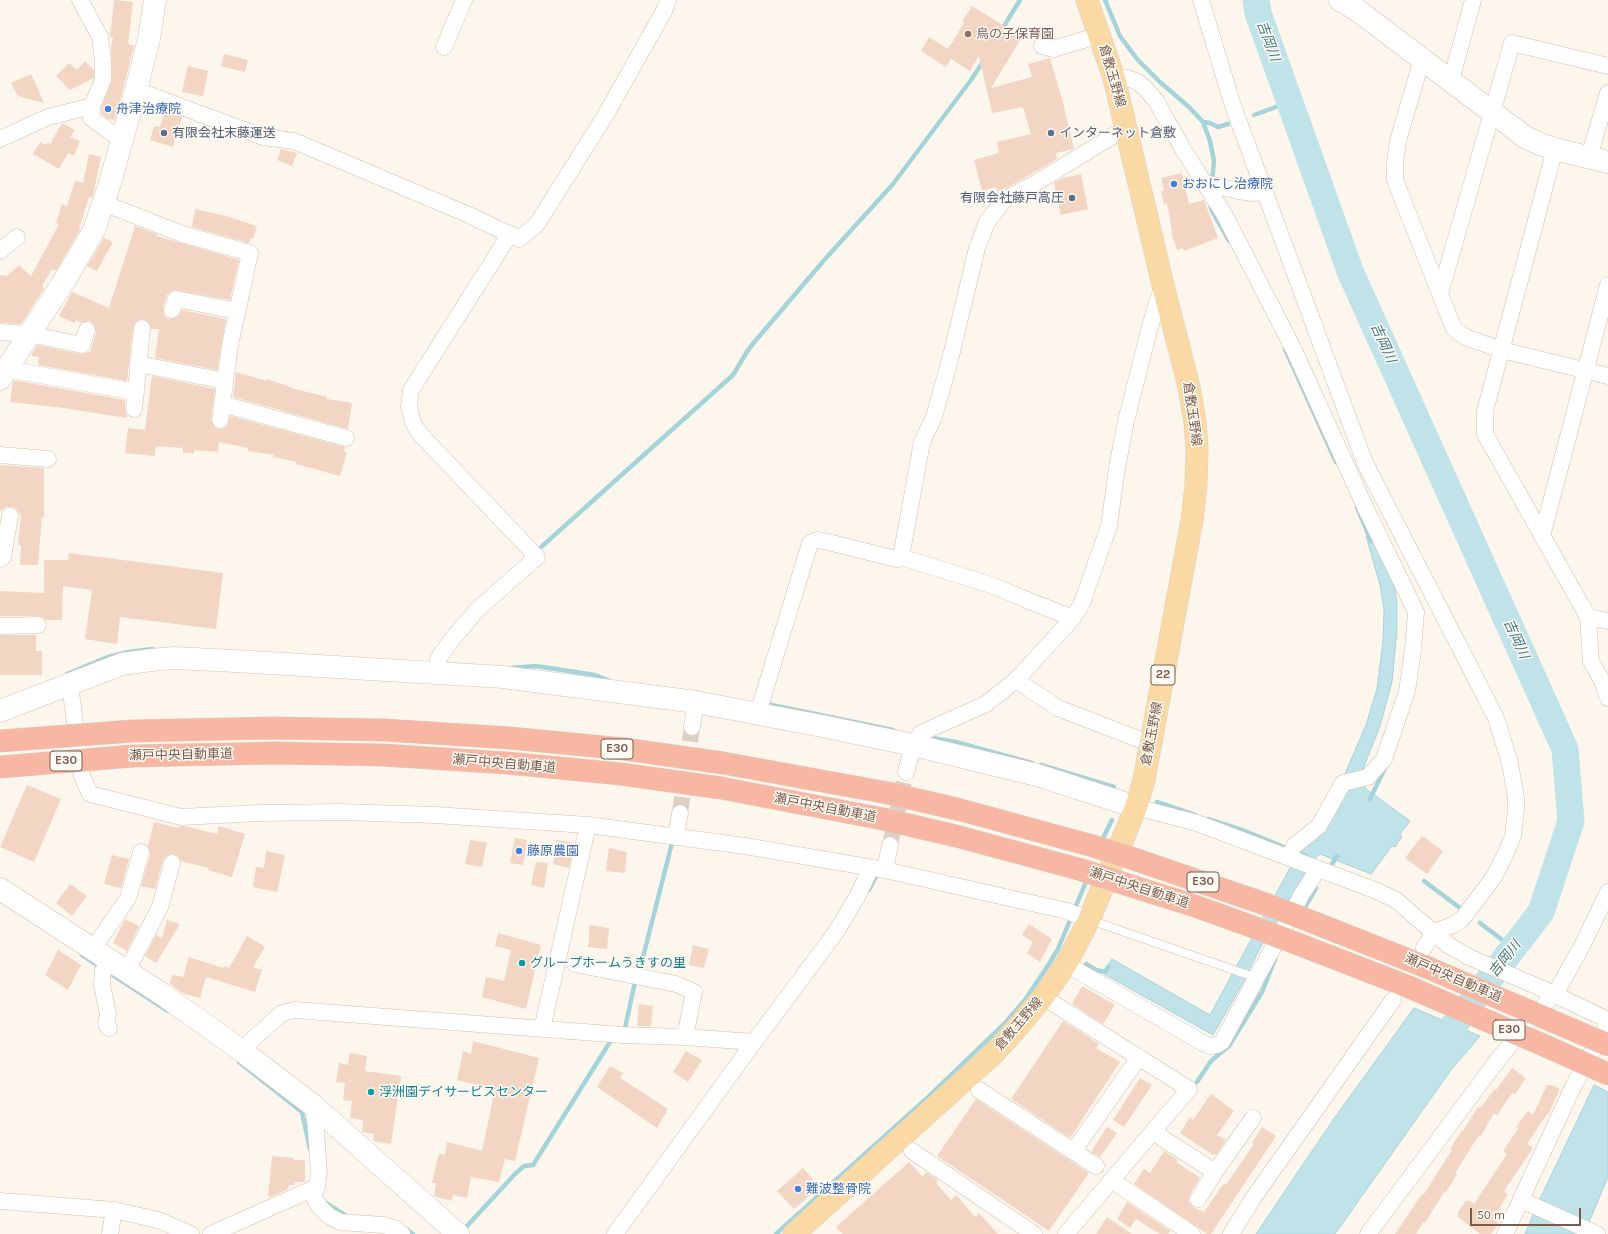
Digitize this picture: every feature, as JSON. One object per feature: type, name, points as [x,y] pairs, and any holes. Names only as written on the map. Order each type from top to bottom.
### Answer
[{"type":"highway","name":"瀬戸中央自動車道","points":[[0,741],[132,731],[271,728],[384,730],[510,738],[624,749],[723,763],[888,793],[961,810],[1093,846],[1268,905],[1310,921],[1424,957],[1608,1045]]},
{"type":"highway","name":"瀬戸中央自動車道","points":[[0,767],[133,756],[275,754],[383,755],[507,763],[621,774],[721,788],[868,816],[956,836],[1082,870],[1192,905],[1298,944],[1401,994],[1548,1046],[1608,1074]]},
{"type":"main road","name":"倉敷玉野線","points":[[794,1234],[990,1056],[1017,1028],[1043,997],[1066,964],[1079,916],[1136,807],[1144,780],[1192,520],[1196,485],[1197,448],[1195,422],[1189,388],[1114,78],[1087,0]]},
{"type":"street","points":[[80,0],[100,37],[103,62],[103,80],[92,106],[91,118],[116,136],[122,138]]},
{"type":"street","points":[[136,392],[3,374],[66,278],[94,230],[136,90],[149,39],[156,0]]},
{"type":"street","points":[[444,47],[464,0]]},
{"type":"street","points":[[136,90],[263,138],[294,141],[469,215],[519,239],[537,224],[605,116],[664,11],[668,0]]},
{"type":"street","points":[[1200,0],[1233,106],[1365,462],[1496,718],[1510,763],[1516,798],[1516,809],[1513,836],[1505,855],[1494,877],[1462,920],[1434,932],[1424,957]]},
{"type":"street","points":[[1340,0],[1357,10],[1525,137],[1540,144],[1599,159],[1608,93]]},
{"type":"street","points":[[1451,81],[1473,0]]},
{"type":"street","points":[[1042,46],[1053,49],[1100,35]]},
{"type":"street","points":[[1440,294],[1512,43],[1608,66]]},
{"type":"street","points":[[1422,59],[1398,141],[1395,162],[1395,180],[1454,329],[1465,337],[1502,350],[1608,376]]},
{"type":"street","points":[[1114,78],[1127,78],[1138,82],[1146,89],[1156,101],[1184,151],[1211,189],[1255,271],[1294,350],[1366,509],[1416,612],[1413,650],[1407,691],[1384,759],[1368,777],[1343,783],[1319,826],[1292,854]]},
{"type":"street","points":[[0,139],[48,118],[92,106]]},
{"type":"street","points":[[901,557],[922,442],[934,417],[951,356],[977,248],[987,222],[1004,200],[1034,184],[1126,128]]},
{"type":"street","points":[[1555,149],[1502,350],[1484,411],[1485,434],[1588,617],[1591,661],[1602,682],[1608,698]]},
{"type":"street","points":[[1211,189],[1253,193],[1265,192]]},
{"type":"street","points":[[103,203],[182,234],[250,253],[230,345],[221,412],[346,438]]},
{"type":"street","points":[[438,666],[449,643],[477,610],[538,558],[420,434],[413,423],[409,406],[411,390],[510,234]]},
{"type":"street","points":[[0,251],[16,237]]},
{"type":"street","points":[[906,772],[913,745],[922,733],[986,704],[1016,680],[1074,618],[1082,603],[1109,526],[1117,468],[1126,421],[1150,326],[1163,285]]},
{"type":"street","points":[[1542,536],[1587,371],[1608,285]]},
{"type":"street","points":[[172,310],[176,299],[237,311]]},
{"type":"street","points":[[134,409],[142,328]]},
{"type":"street","points":[[0,332],[30,334],[82,345],[87,330]]},
{"type":"street","points":[[138,364],[225,381]]},
{"type":"street","points":[[0,455],[48,459]]},
{"type":"street","points":[[0,559],[3,558],[10,516]]},
{"type":"street","points":[[758,713],[810,542],[817,540],[896,559],[901,557],[992,584],[1032,602],[1074,618]]},
{"type":"street","points":[[1588,617],[1607,618]]},
{"type":"street","points":[[0,626],[38,626]]},
{"type":"street","points":[[0,711],[122,664],[151,660],[174,658],[438,666],[504,678],[696,702],[758,713],[913,745],[1036,775],[1136,807],[1197,823],[1292,854],[1315,868],[1377,891],[1396,900],[1448,945],[1469,958],[1548,991],[1608,1021],[1572,1089],[1523,1201],[1505,1234]]},
{"type":"street","points":[[1016,680],[1058,708],[1151,744]]},
{"type":"street","points":[[70,685],[82,776],[90,794],[181,817],[259,813],[341,812],[435,814],[588,826],[745,846],[868,867],[1079,916]]},
{"type":"street","points":[[692,727],[696,702]]},
{"type":"street","points":[[676,837],[680,813]]},
{"type":"street","points":[[542,1029],[588,826]]},
{"type":"street","points":[[884,870],[890,845]]},
{"type":"street","points":[[109,1028],[106,1024],[108,1014],[102,985],[141,852]]},
{"type":"street","points":[[108,963],[160,907],[172,863]]},
{"type":"street","points":[[615,1234],[754,1042],[836,932],[857,897],[867,876],[868,867]]},
{"type":"street","points":[[1066,964],[1210,1046],[1217,1045],[1222,1042],[1253,977],[1269,954],[1315,868]]},
{"type":"street","points":[[0,889],[108,963],[182,1007],[242,1051],[314,1106],[458,1234]]},
{"type":"street","points":[[1368,1234],[1548,991],[1558,989],[1572,967],[1608,892]]},
{"type":"street","points":[[575,964],[676,984],[694,992],[685,1037]]},
{"type":"street","points":[[1231,1234],[1268,1178],[1401,994]]},
{"type":"street","points":[[1043,997],[1189,1089],[1112,1180],[1073,1232]]},
{"type":"street","points":[[242,1051],[255,1036],[282,1013],[295,1010],[623,1035],[685,1037],[754,1042]]},
{"type":"street","points":[[1073,1152],[1138,1057]]},
{"type":"street","points":[[979,1090],[1096,1166]]},
{"type":"street","points":[[314,1106],[314,1122],[319,1154],[319,1172],[317,1187],[313,1195],[318,1205],[329,1216],[340,1222],[394,1228],[402,1234]]},
{"type":"street","points":[[1198,1199],[1253,1118]]},
{"type":"street","points":[[1153,1132],[1215,1172]]},
{"type":"street","points":[[912,1151],[1034,1234]]},
{"type":"street","points":[[1112,1180],[1192,1234]]},
{"type":"street","points":[[211,1234],[317,1187]]},
{"type":"street","points":[[0,1201],[114,1210],[157,1227],[191,1234]]},
{"type":"street","points":[[1523,1201],[1598,1234]]},
{"type":"street","points":[[110,1234],[114,1210]]},
{"type":"street","points":[[1605,1234],[1608,1226]]},
{"type":"lane","points":[[1079,916],[1253,977]]},
{"type":"water","points":[[1371,534],[1394,585],[1397,603],[1397,630],[1392,682],[1380,726],[1361,774],[1363,785],[1366,789],[1410,821],[1400,834],[1402,837],[1399,841],[1397,839],[1396,840],[1398,842],[1395,847],[1392,846],[1371,874],[1320,854],[1316,857],[1259,950],[1244,981],[1213,1035],[1104,974],[1105,969],[1112,959],[1210,1015],[1290,868],[1302,852],[1302,846],[1344,776],[1366,725],[1377,689],[1383,641],[1384,610],[1380,585],[1366,536]]},
{"type":"water","points":[[1414,1008],[1480,1036],[1451,1070],[1335,1234],[1256,1234],[1333,1120]]},
{"type":"water","points":[[1594,1085],[1608,1092],[1608,1177],[1584,1234],[1525,1234],[1538,1203]]},
{"type":"building","points":[[114,0],[133,2],[128,44],[134,46],[115,120],[108,119],[101,113],[101,108],[112,80],[111,47],[113,37],[110,37]]},
{"type":"building","points":[[972,6],[1022,37],[991,88],[1032,77],[1028,64],[1050,58],[1074,149],[1056,153],[1057,159],[1007,188],[997,191],[996,187],[982,191],[974,160],[999,153],[997,142],[1031,134],[1023,107],[992,113],[979,56],[970,71],[951,59],[946,67],[921,51],[929,37],[948,49],[964,23],[962,22]]},
{"type":"building","points":[[224,54],[248,60],[245,72],[221,66]]},
{"type":"building","points":[[85,61],[94,70],[94,78],[70,90],[56,76],[69,63],[77,70]]},
{"type":"building","points":[[188,66],[208,71],[203,96],[182,92]]},
{"type":"building","points":[[31,74],[44,103],[21,97],[20,95],[18,96],[11,83]]},
{"type":"building","name":"有限会社末藤運送","points":[[165,111],[182,117],[173,147],[150,140],[154,126],[160,127]]},
{"type":"building","points":[[62,123],[75,130],[70,137],[80,141],[74,156],[68,153],[59,169],[33,154],[40,142],[46,145],[48,142],[50,144]]},
{"type":"building","points":[[281,149],[297,153],[292,166],[277,160]]},
{"type":"building","points":[[89,154],[101,157],[92,198],[89,197],[79,229],[80,230],[56,271],[52,269],[42,286],[44,289],[21,324],[0,323],[0,275],[7,276],[19,265],[31,276],[59,224],[56,223],[62,204],[67,206],[75,181],[83,183]]},
{"type":"building","points":[[1182,173],[1189,204],[1204,200],[1218,238],[1184,251],[1183,248],[1177,250],[1171,232],[1167,203],[1164,204],[1161,191],[1164,191],[1161,178]]},
{"type":"building","name":"有限会社藤戸高圧","points":[[1081,174],[1088,209],[1061,215],[1054,183],[1063,178]]},
{"type":"building","points":[[195,209],[226,216],[257,226],[253,239],[251,238],[249,243],[192,227]]},
{"type":"building","points":[[135,226],[157,234],[157,236],[239,260],[230,300],[174,290],[167,295],[163,307],[165,316],[169,319],[178,317],[182,310],[226,319],[217,370],[155,358],[159,329],[151,329],[148,321],[143,319],[138,320],[133,327],[127,381],[38,365],[39,357],[31,356],[37,345],[80,354],[90,352],[96,333],[94,324],[90,321],[81,323],[76,320],[74,323],[59,316],[72,292],[109,308]]},
{"type":"building","points":[[104,238],[113,242],[97,271],[87,266]]},
{"type":"building","points":[[236,372],[327,397],[327,399],[352,403],[348,429],[233,397]]},
{"type":"building","points":[[152,376],[215,389],[211,419],[214,427],[218,429],[223,429],[227,426],[230,416],[345,447],[344,452],[347,452],[340,476],[296,464],[297,462],[273,457],[274,455],[248,451],[248,448],[219,442],[218,452],[194,450],[194,453],[183,453],[183,448],[156,446],[155,456],[125,453],[128,428],[145,430]]},
{"type":"building","points":[[13,381],[125,400],[127,418],[64,408],[10,402]]},
{"type":"building","points":[[0,465],[44,468],[44,517],[42,517],[38,565],[20,565],[21,545],[18,545],[21,515],[16,508],[11,507],[6,507],[0,512]]},
{"type":"building","points":[[69,553],[223,573],[216,629],[120,617],[117,644],[85,639],[92,590],[63,586],[62,620],[46,620],[38,616],[0,616],[0,591],[44,593],[44,560],[68,560]]},
{"type":"building","points":[[0,635],[36,635],[36,651],[42,651],[42,675],[0,675]]},
{"type":"building","points":[[27,785],[61,799],[34,862],[0,847]]},
{"type":"building","points":[[154,822],[179,828],[180,826],[184,826],[217,834],[219,826],[245,834],[232,877],[208,870],[209,868],[181,861],[178,856],[170,854],[163,860],[155,889],[141,886],[150,855],[148,846]]},
{"type":"building","points":[[1422,836],[1443,851],[1427,874],[1405,858]]},
{"type":"building","name":"藤原農園","points":[[515,838],[527,840],[523,865],[510,863]]},
{"type":"building","points":[[470,840],[487,842],[482,867],[465,864]]},
{"type":"building","points":[[557,840],[574,843],[569,868],[553,864]]},
{"type":"building","points":[[609,848],[627,852],[625,873],[606,871]]},
{"type":"building","points":[[266,851],[285,855],[277,892],[253,887],[256,867],[264,868]]},
{"type":"building","points":[[112,855],[129,859],[121,888],[104,884]]},
{"type":"building","points":[[536,862],[548,863],[544,888],[531,885]]},
{"type":"building","points":[[70,884],[87,896],[72,916],[56,903]]},
{"type":"building","points":[[125,919],[139,926],[127,951],[113,943]]},
{"type":"building","points":[[167,920],[180,924],[156,963],[145,956],[156,935],[162,938]]},
{"type":"building","points":[[1029,924],[1052,939],[1040,962],[1027,953],[1033,942],[1022,935]]},
{"type":"building","points":[[590,925],[609,928],[607,949],[588,947]]},
{"type":"building","name":"グループホームうきすの里","points":[[498,933],[541,945],[526,1009],[482,997],[486,977],[504,981],[511,950],[495,946]]},
{"type":"building","points":[[247,936],[265,947],[253,967],[262,970],[255,992],[206,977],[200,998],[182,993],[170,984],[172,975],[183,977],[189,957],[223,968],[224,966],[229,968]]},
{"type":"building","points":[[693,945],[709,949],[704,968],[689,965]]},
{"type":"building","points":[[58,950],[81,965],[68,990],[45,975]]},
{"type":"building","points":[[1082,986],[1115,1005],[1103,1024],[1072,1004]]},
{"type":"building","points":[[639,1004],[653,1006],[651,1026],[637,1026]]},
{"type":"building","points":[[1063,1021],[1099,1044],[1096,1048],[1120,1062],[1070,1138],[1011,1099]]},
{"type":"building","points":[[473,1041],[539,1058],[515,1161],[505,1159],[499,1182],[471,1177],[467,1198],[453,1195],[452,1201],[434,1196],[436,1183],[432,1183],[439,1153],[445,1155],[447,1142],[482,1151],[495,1089],[457,1080],[463,1051],[471,1054]]},
{"type":"building","points":[[686,1051],[702,1060],[688,1082],[673,1072]]},
{"type":"building","name":"浮洲園デイサービスセンター","points":[[350,1053],[367,1056],[365,1071],[401,1076],[391,1144],[373,1141],[374,1134],[362,1132],[363,1120],[350,1118],[352,1101],[343,1100],[345,1083],[336,1082],[339,1063],[348,1065]]},
{"type":"building","points":[[610,1066],[623,1073],[620,1078],[668,1109],[657,1128],[597,1087]]},
{"type":"building","points":[[1512,1068],[1526,1078],[1515,1094],[1512,1093],[1497,1115],[1494,1113],[1481,1136],[1479,1135],[1455,1173],[1457,1174],[1453,1181],[1445,1193],[1444,1192],[1425,1223],[1423,1222],[1416,1234],[1395,1234],[1422,1194],[1424,1194],[1452,1150],[1450,1149],[1478,1107],[1480,1108],[1495,1089],[1496,1090]]},
{"type":"building","points":[[1140,1078],[1152,1085],[1124,1127],[1113,1120]]},
{"type":"building","points":[[1547,1085],[1552,1085],[1560,1089],[1548,1115],[1547,1114],[1527,1144],[1533,1148],[1504,1191],[1508,1194],[1493,1219],[1499,1223],[1491,1234],[1480,1234],[1458,1217],[1458,1212],[1466,1201],[1470,1201],[1474,1204],[1507,1154],[1503,1151],[1518,1129],[1516,1127],[1528,1111],[1533,1115]]},
{"type":"building","points":[[1211,1094],[1234,1111],[1217,1135],[1226,1140],[1216,1155],[1213,1155],[1180,1133],[1190,1117],[1193,1120]]},
{"type":"building","points":[[976,1099],[1089,1173],[1049,1231],[937,1156]]},
{"type":"building","points":[[1107,1127],[1117,1133],[1100,1157],[1091,1152]]},
{"type":"building","points":[[1262,1127],[1276,1136],[1211,1234],[1207,1234],[1134,1184],[1144,1169],[1150,1173],[1164,1151],[1178,1160],[1176,1162],[1200,1178],[1190,1194],[1188,1201],[1193,1207],[1204,1212],[1219,1190],[1224,1184],[1226,1185],[1254,1144],[1252,1143]]},
{"type":"building","points":[[272,1156],[294,1158],[293,1160],[305,1160],[305,1182],[295,1182],[295,1185],[289,1185],[288,1189],[271,1197],[268,1196]]},
{"type":"building","points":[[909,1162],[923,1177],[926,1172],[938,1180],[936,1183],[951,1200],[956,1195],[975,1217],[979,1213],[998,1234],[843,1234],[836,1227]]},
{"type":"building","name":"難波整骨院","points":[[803,1168],[819,1187],[794,1209],[777,1191]]},
{"type":"building","points":[[1127,1202],[1170,1231],[1168,1234],[1160,1234],[1136,1219],[1130,1228],[1117,1219]]},
{"type":"building","points":[[1107,1217],[1132,1234],[1096,1234]]},
{"type":"waterway","points":[[1001,31],[1020,0]]},
{"type":"waterway","points":[[1105,0],[1120,36],[1137,59],[1203,122],[1210,141],[1214,161],[1212,182]]},
{"type":"waterway","name":"吉岡川","points":[[1256,0],[1258,13],[1350,271],[1565,749],[1571,821],[1541,912],[1431,1055]]},
{"type":"waterway","points":[[539,549],[733,375],[756,340],[826,258],[893,184],[971,80],[984,60]]},
{"type":"waterway","points":[[1254,115],[1290,102]]},
{"type":"waterway","points":[[1203,122],[1210,123],[1218,127],[1228,124]]},
{"type":"waterway","points":[[1210,203],[1212,211],[1229,241]]},
{"type":"waterway","points":[[1285,349],[1336,462]]},
{"type":"waterway","points":[[1357,507],[1371,541]]},
{"type":"waterway","points":[[67,674],[108,657],[128,652],[153,649]]},
{"type":"waterway","points":[[512,668],[536,666],[595,675],[608,680]]},
{"type":"waterway","points":[[767,704],[893,730]]},
{"type":"waterway","points":[[926,737],[956,742],[1032,763]]},
{"type":"waterway","points":[[1041,765],[1114,787]]},
{"type":"waterway","points":[[1370,799],[1385,768]]},
{"type":"waterway","points":[[1157,802],[1195,815]]},
{"type":"waterway","points":[[1208,819],[1245,831],[1306,856]]},
{"type":"waterway","points":[[1101,842],[1112,820]]},
{"type":"waterway","points":[[640,969],[672,843]]},
{"type":"waterway","points":[[1331,866],[1337,856]]},
{"type":"waterway","points":[[869,890],[876,876]]},
{"type":"waterway","points":[[776,1234],[926,1099],[1006,1022],[1025,1000],[1058,949],[1088,877]]},
{"type":"waterway","points":[[1424,881],[1460,908]]},
{"type":"waterway","points":[[1303,911],[1316,888]]},
{"type":"waterway","points":[[1480,923],[1513,948]]},
{"type":"waterway","points":[[82,955],[168,1011]]},
{"type":"waterway","points":[[1197,1082],[1211,1061],[1229,1046],[1262,992],[1275,959]]},
{"type":"waterway","points":[[1086,964],[1096,970],[1105,972],[1108,967]]},
{"type":"waterway","points":[[623,1030],[625,1028],[635,982]]},
{"type":"waterway","points":[[463,1232],[515,1174],[524,1166],[533,1165],[610,1042]]},
{"type":"waterway","points":[[239,1062],[302,1112],[310,1149]]},
{"type":"waterway","points":[[326,1203],[348,1217]]},
{"type":"waterway","points":[[405,1228],[413,1234]]},
{"type":"tunnel","points":[[680,813],[692,727]]},
{"type":"tunnel","points":[[890,845],[906,772]]},
{"type":"place","name":"鳥の子保育園","points":[[968,34]]},
{"type":"place","name":"舟津治療院","points":[[108,109]]},
{"type":"place","name":"有限会社末藤運送","points":[[164,133]]},
{"type":"place","name":"インターネット倉敷","points":[[1051,133]]},
{"type":"place","name":"おおにし治療院","points":[[1174,184]]},
{"type":"place","name":"有限会社藤戸高圧","points":[[1072,198]]},
{"type":"place","name":"藤原農園","points":[[519,851]]},
{"type":"place","name":"グループホームうきすの里","points":[[522,963]]},
{"type":"place","name":"浮洲園デイサービスセンター","points":[[371,1092]]},
{"type":"place","name":"難波整骨院","points":[[798,1189]]}]
